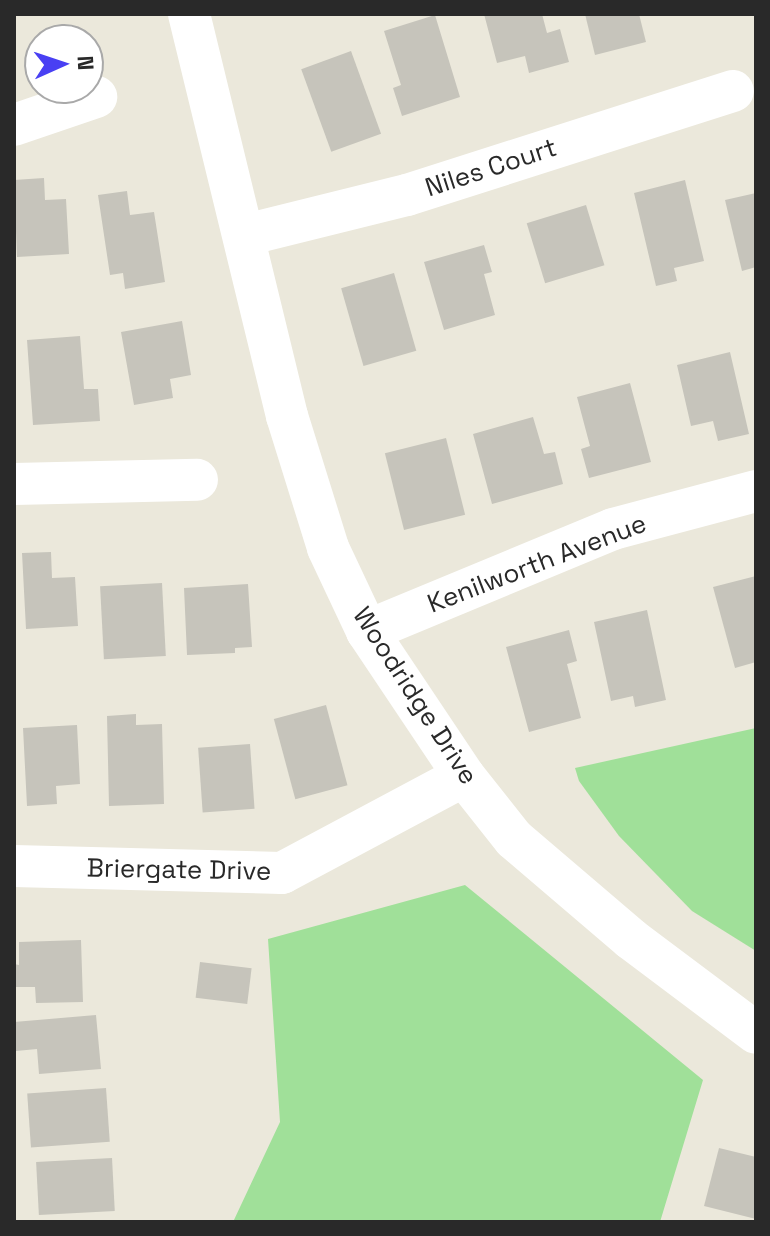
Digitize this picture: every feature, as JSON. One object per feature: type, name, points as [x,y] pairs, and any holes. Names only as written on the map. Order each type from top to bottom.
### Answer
[{"type":"street","name":"Woodridge Drive","points":[[189,14],[287,416],[328,548],[367,631],[464,776],[514,839],[631,939],[756,1033]]},
{"type":"street","name":"Niles Court","points":[[245,235],[407,195],[733,91]]},
{"type":"street","points":[[14,125],[76,104]]},
{"type":"street","points":[[14,484],[197,480]]},
{"type":"street","name":"Kenilworth Avenue","points":[[367,631],[613,529],[756,491]]},
{"type":"street","name":"Briergate Drive","points":[[14,866],[282,873],[464,776]]},
{"type":"green space","points":[[756,728],[756,951],[692,911],[619,836],[579,781],[575,768]]},
{"type":"green space","points":[[465,885],[703,1080],[660,1222],[233,1222],[280,1122],[268,939]]},
{"type":"building","points":[[484,14],[542,14],[547,33],[560,29],[569,62],[529,73],[525,56],[497,63]]},
{"type":"building","points":[[585,14],[639,14],[646,42],[595,55]]},
{"type":"building","points":[[435,15],[460,97],[402,116],[393,88],[401,85],[384,31]]},
{"type":"building","points":[[351,51],[381,134],[331,152],[301,69]]},
{"type":"building","points":[[44,178],[45,200],[66,199],[69,254],[17,257],[14,180]]},
{"type":"building","points":[[685,180],[704,261],[674,268],[677,281],[656,286],[634,193]]},
{"type":"building","points":[[127,191],[130,215],[154,212],[165,282],[125,289],[123,273],[110,275],[98,195]]},
{"type":"building","points":[[756,193],[756,267],[742,271],[725,200]]},
{"type":"building","points":[[586,205],[604,265],[545,283],[527,223]]},
{"type":"building","points":[[484,245],[492,272],[484,274],[495,315],[444,330],[424,262]]},
{"type":"building","points":[[394,273],[416,351],[363,366],[341,288]]},
{"type":"building","points":[[182,321],[191,375],[170,379],[173,398],[134,405],[121,332]]},
{"type":"building","points":[[80,336],[84,389],[98,389],[100,421],[33,425],[27,340]]},
{"type":"building","points":[[730,352],[749,434],[718,441],[713,421],[691,426],[677,365]]},
{"type":"building","points":[[630,383],[651,462],[589,478],[581,449],[590,446],[577,397]]},
{"type":"building","points":[[533,417],[544,454],[555,452],[563,484],[492,504],[473,434]]},
{"type":"building","points":[[446,438],[465,515],[404,530],[385,453]]},
{"type":"building","points":[[51,552],[52,578],[75,577],[78,626],[26,629],[22,553]]},
{"type":"building","points":[[756,576],[756,662],[735,668],[713,587]]},
{"type":"building","points":[[162,583],[166,656],[104,659],[100,586]]},
{"type":"building","points":[[248,584],[252,647],[235,648],[235,653],[187,655],[184,588]]},
{"type":"building","points":[[647,610],[666,700],[635,707],[633,696],[611,701],[594,622]]},
{"type":"building","points":[[569,630],[577,661],[567,664],[581,718],[529,732],[506,647]]},
{"type":"building","points":[[326,705],[347,785],[295,799],[274,719]]},
{"type":"building","points":[[136,714],[136,725],[162,724],[164,804],[109,806],[107,716]]},
{"type":"building","points":[[77,725],[80,784],[56,786],[57,804],[27,806],[23,728]]},
{"type":"building","points":[[250,744],[255,809],[203,812],[198,748]]},
{"type":"building","points":[[81,940],[83,1002],[36,1003],[35,987],[14,987],[14,964],[19,965],[19,942]]},
{"type":"building","points":[[200,962],[252,968],[247,1004],[196,998]]},
{"type":"building","points":[[96,1015],[101,1069],[39,1074],[37,1049],[16,1051],[14,1022]]},
{"type":"building","points":[[106,1088],[110,1142],[31,1147],[27,1094]]},
{"type":"building","points":[[719,1148],[756,1157],[756,1219],[704,1206]]},
{"type":"building","points":[[112,1158],[115,1211],[39,1215],[36,1162]]}]
